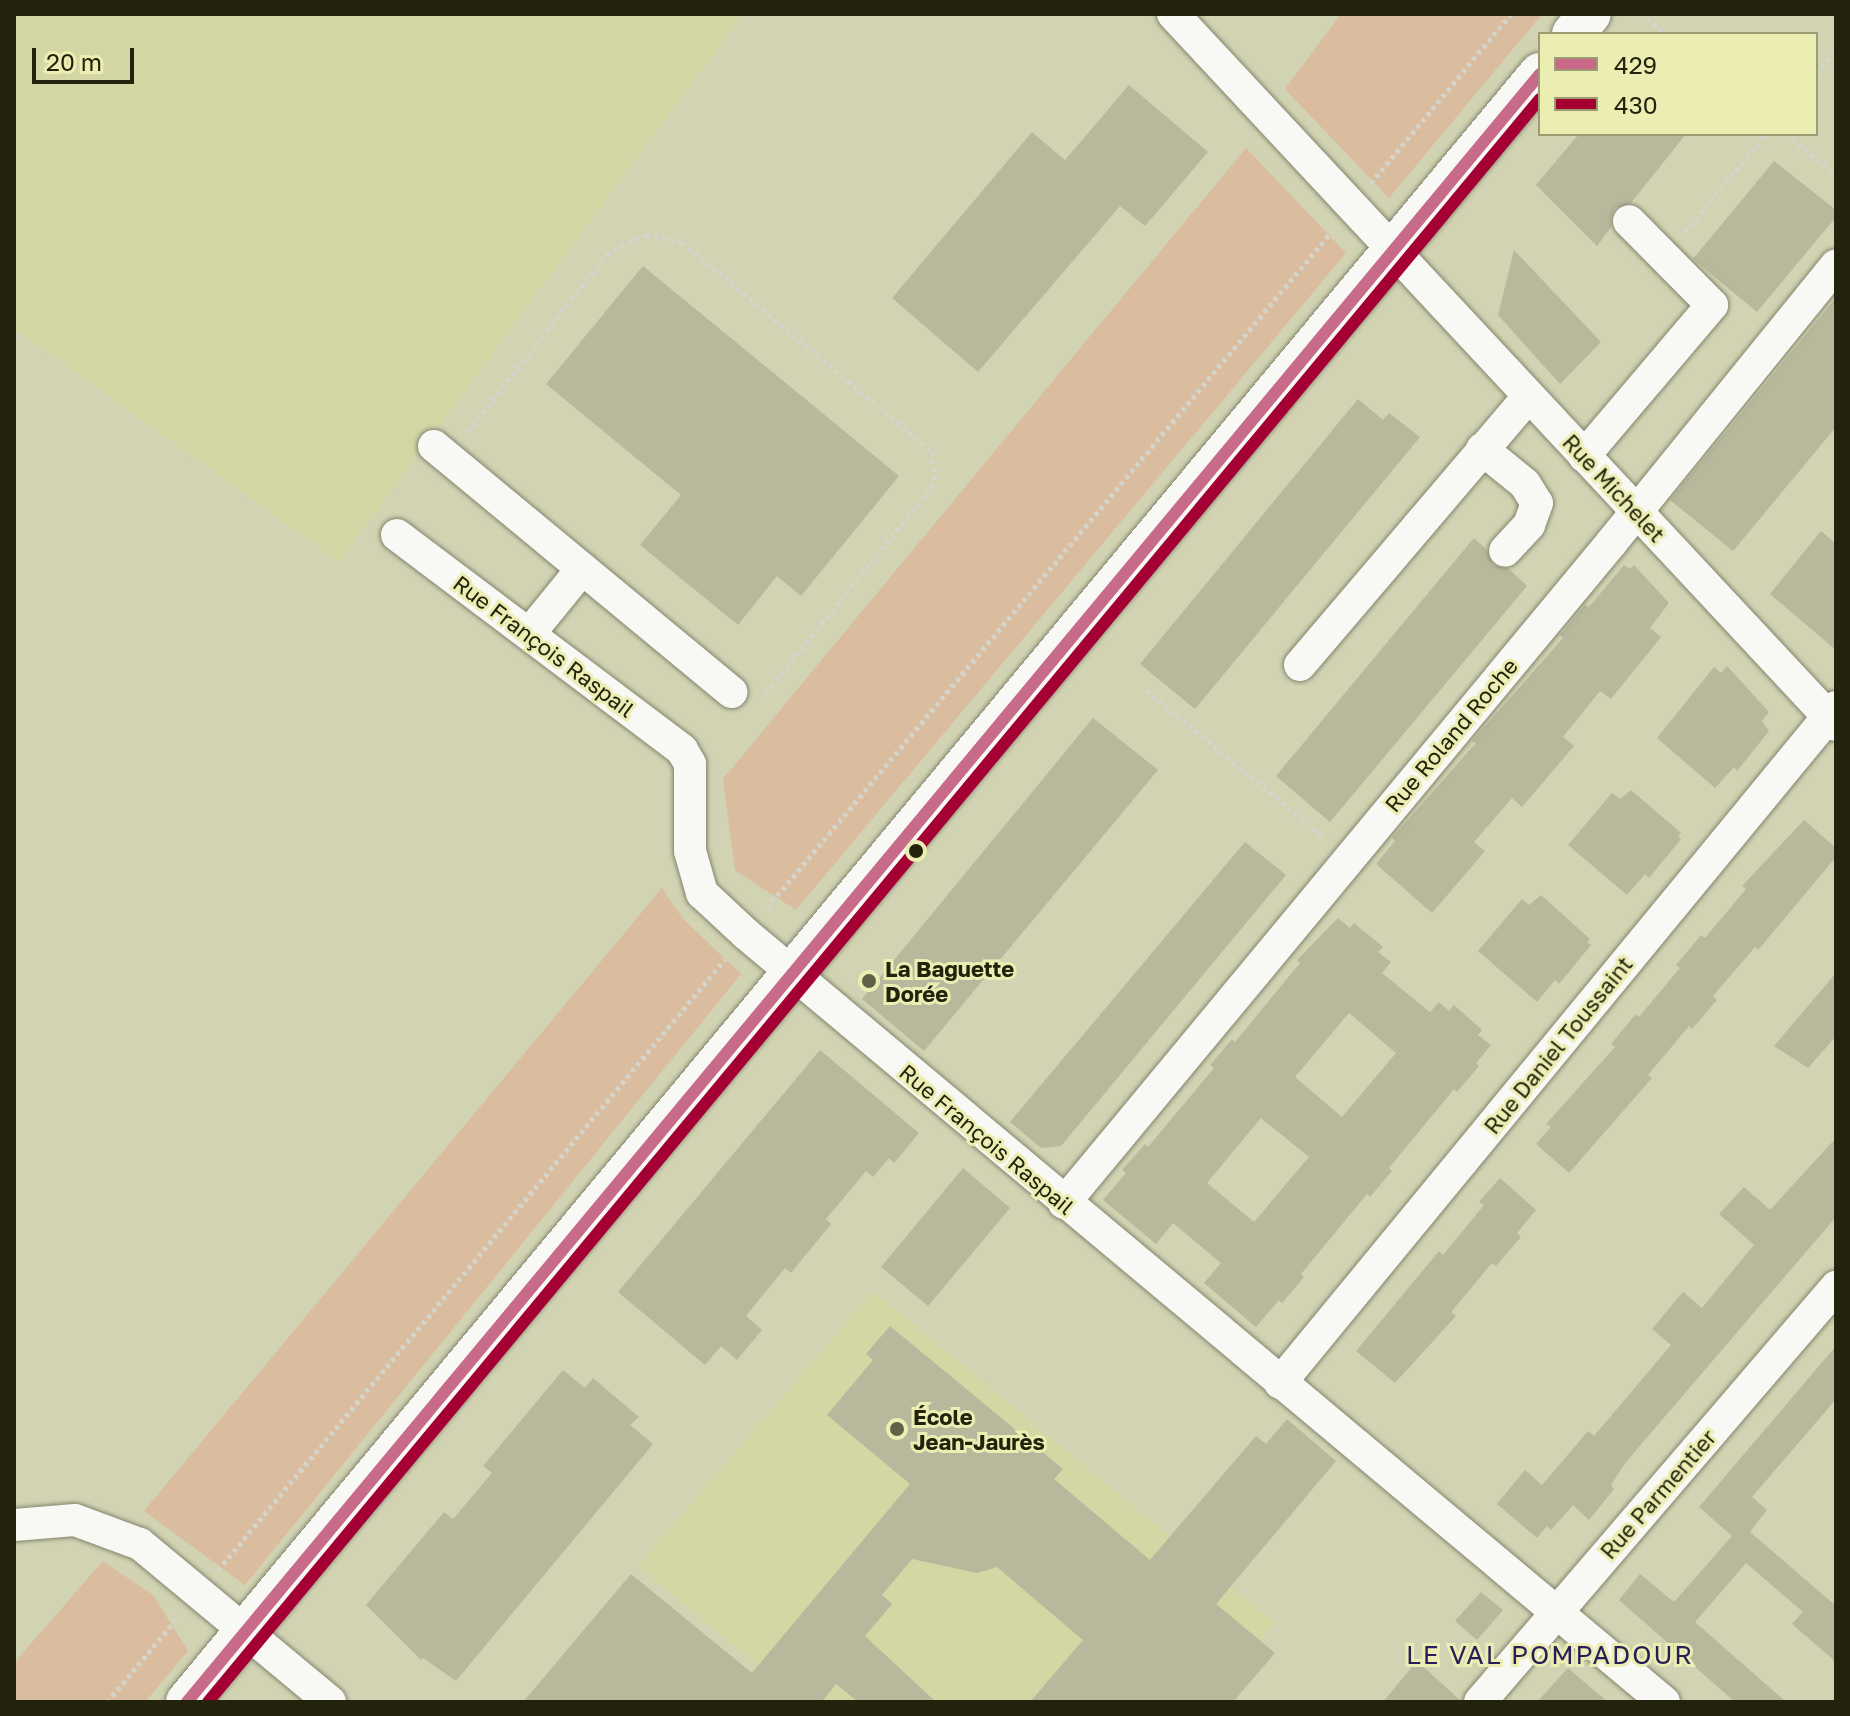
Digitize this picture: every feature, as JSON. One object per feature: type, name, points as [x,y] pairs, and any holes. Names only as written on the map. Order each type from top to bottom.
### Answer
[{"type":"main road","points":[[1575,32],[1590,14]]},
{"type":"main road","points":[[187,1702],[1538,76]]},
{"type":"street","name":"Rue Michelet","points":[[1173,14],[1635,512],[1833,716]]},
{"type":"street","points":[[1584,456],[1712,305],[1629,221]]},
{"type":"street","name":"Rue Roland Roche","points":[[1064,1203],[1836,265]]},
{"type":"street","points":[[1300,665],[1529,396]]},
{"type":"street","points":[[1482,449],[1525,484],[1537,503],[1529,525],[1505,551]]},
{"type":"street","points":[[441,452],[731,692]]},
{"type":"street","name":"Rue François Raspail","points":[[397,535],[682,750],[690,764],[690,851],[702,893],[746,934],[790,974],[1664,1702]]},
{"type":"street","points":[[529,634],[582,569]]},
{"type":"street","name":"Rue Daniel Toussaint","points":[[1280,1383],[1833,716]]},
{"type":"street","name":"Rue Parmentier","points":[[1480,1702],[1836,1287]]},
{"type":"street","points":[[14,1525],[75,1520],[140,1544],[330,1702]]},
{"type":"path","points":[[107,1702],[1511,14]]},
{"type":"path","points":[[1647,18],[1664,32]]},
{"type":"path","points":[[1818,71],[1836,49]]},
{"type":"path","points":[[1665,257],[1764,136]]},
{"type":"path","points":[[1788,136],[1836,175]]},
{"type":"path","points":[[441,452],[607,254],[647,234],[682,242],[932,452],[934,484],[762,697],[731,692]]},
{"type":"path","points":[[1146,690],[1349,857]]},
{"type":"shaded area","points":[[14,14],[743,14],[339,562],[14,328]]},
{"type":"shaded area","points":[[1341,14],[1542,14],[1389,198],[1285,89]]},
{"type":"shaded area","points":[[1246,148],[1346,253],[796,910],[735,870],[723,779]]},
{"type":"shaded area","points":[[662,888],[683,919],[741,974],[245,1585],[144,1511]]},
{"type":"shaded area","name":"École Jean-Jaurès","points":[[873,1291],[1275,1623],[1209,1702],[726,1702],[757,1665],[638,1566]]},
{"type":"shaded area","points":[[103,1561],[153,1595],[188,1651],[145,1702],[14,1702],[14,1663]]},
{"type":"building","points":[[1129,85],[1208,152],[1145,226],[1120,206],[978,372],[892,298],[1032,132],[1065,160]]},
{"type":"building","points":[[1577,136],[1684,136],[1631,203],[1615,208],[1611,227],[1597,246],[1536,185]]},
{"type":"building","points":[[1774,161],[1836,210],[1836,217],[1757,312],[1693,259]]},
{"type":"building","points":[[1514,250],[1601,342],[1560,384],[1498,315]]},
{"type":"building","points":[[643,266],[899,476],[801,596],[777,576],[738,625],[640,545],[681,495],[546,384]]},
{"type":"building","points":[[1836,298],[1836,427],[1733,551],[1670,500]]},
{"type":"building","points":[[1358,399],[1383,420],[1389,413],[1420,437],[1195,709],[1140,664]]},
{"type":"building","points":[[1821,531],[1836,544],[1836,650],[1770,594]]},
{"type":"building","points":[[1474,538],[1486,549],[1493,565],[1509,569],[1527,586],[1330,822],[1276,776]]},
{"type":"building","points":[[1624,565],[1630,569],[1634,565],[1669,603],[1650,628],[1661,637],[1611,699],[1600,691],[1563,737],[1574,746],[1522,807],[1512,798],[1474,842],[1485,851],[1432,913],[1376,864],[1395,841],[1392,838],[1476,743],[1472,741],[1563,638],[1560,635],[1585,605],[1589,607]]},
{"type":"building","points":[[1727,666],[1769,712],[1762,721],[1769,731],[1737,771],[1734,767],[1715,788],[1657,738],[1714,667],[1721,673]]},
{"type":"building","points":[[1093,718],[1158,770],[924,1051],[862,999]]},
{"type":"building","points":[[1631,790],[1681,833],[1678,836],[1681,839],[1649,878],[1645,874],[1627,895],[1568,845],[1612,793],[1620,799]]},
{"type":"building","points":[[1804,820],[1836,848],[1836,857],[1758,950],[1755,947],[1713,996],[1717,1000],[1692,1029],[1689,1026],[1648,1075],[1652,1078],[1569,1173],[1536,1144],[1551,1127],[1546,1124],[1615,1047],[1611,1044],[1636,1014],[1639,1017],[1680,968],[1676,965],[1701,935],[1705,938],[1746,889],[1742,886]]},
{"type":"building","points":[[1245,842],[1286,875],[1061,1146],[1041,1148],[1010,1122]]},
{"type":"building","points":[[1541,895],[1590,939],[1587,942],[1591,945],[1559,984],[1555,980],[1537,1002],[1478,951],[1522,899],[1529,905]]},
{"type":"building","points":[[1338,918],[1350,928],[1354,923],[1383,947],[1378,952],[1391,962],[1382,973],[1430,1012],[1439,1002],[1449,1011],[1454,1005],[1482,1030],[1478,1035],[1491,1045],[1476,1063],[1479,1066],[1457,1092],[1454,1089],[1389,1168],[1392,1171],[1370,1197],[1367,1194],[1301,1274],[1304,1277],[1256,1327],[1204,1283],[1221,1263],[1173,1223],[1156,1244],[1103,1200],[1126,1173],[1122,1170],[1145,1144],[1148,1147],[1214,1068],[1210,1065],[1232,1039],[1235,1042],[1300,963],[1297,960]],"holes":[[[1349,1013],[1396,1053],[1342,1117],[1295,1077]],[[1261,1118],[1309,1157],[1254,1222],[1207,1183]]]},
{"type":"building","points":[[1836,973],[1836,1036],[1808,1068],[1774,1046]]},
{"type":"building","points":[[820,1050],[919,1133],[894,1163],[889,1158],[873,1177],[866,1171],[826,1219],[831,1224],[791,1273],[785,1268],[746,1316],[762,1330],[737,1360],[721,1346],[705,1365],[618,1292]]},
{"type":"building","points":[[1836,1138],[1836,1217],[1626,1462],[1611,1485],[1614,1489],[1589,1520],[1573,1505],[1551,1530],[1547,1526],[1537,1538],[1497,1504],[1525,1470],[1542,1485],[1588,1431],[1594,1436],[1671,1345],[1652,1329],[1683,1292],[1702,1308],[1754,1245],[1719,1214],[1744,1187],[1770,1210]]},
{"type":"building","points":[[963,1168],[1010,1208],[928,1306],[881,1267]]},
{"type":"building","points":[[1500,1178],[1536,1210],[1517,1233],[1521,1237],[1496,1266],[1492,1263],[1451,1312],[1456,1316],[1395,1383],[1356,1351],[1439,1251],[1443,1255],[1484,1205],[1479,1202]]},
{"type":"building","points":[[890,1326],[1063,1469],[1054,1479],[1150,1560],[1256,1436],[1266,1444],[1287,1419],[1336,1461],[1216,1604],[1275,1653],[1233,1702],[1030,1702],[1083,1640],[997,1567],[977,1573],[912,1559],[882,1595],[892,1604],[865,1636],[936,1702],[858,1702],[836,1684],[822,1702],[523,1702],[631,1574],[752,1673],[910,1484],[827,1415],[873,1360],[866,1354]]},
{"type":"building","points":[[1836,1346],[1836,1399],[1752,1497],[1767,1510],[1750,1532],[1836,1606],[1836,1662],[1792,1624],[1803,1612],[1746,1563],[1695,1622],[1786,1702],[1735,1702],[1619,1600],[1640,1574],[1674,1602],[1732,1536],[1699,1507]]},
{"type":"building","points":[[563,1370],[585,1388],[593,1378],[639,1417],[630,1425],[653,1444],[456,1681],[423,1658],[421,1660],[366,1605],[444,1512],[453,1519],[492,1473],[483,1466]]},
{"type":"building","points":[[1481,1592],[1503,1610],[1477,1640],[1455,1621]]},
{"type":"building","points":[[1417,1661],[1461,1701],[1462,1702],[1383,1702]]},
{"type":"building","points":[[1568,1668],[1608,1702],[1537,1702]]},
{"type":"transit line","name":"429","points":[[187,1702],[1538,76]]},
{"type":"transit line","name":"430","points":[[208,1702],[1538,101]]},
{"type":"place","name":"La Baguette Dorée","points":[[869,981]]},
{"type":"place","name":"École Jean-Jaurès","points":[[897,1429]]},
{"type":"district","name":"LE VAL POMPADOUR","points":[[1550,1655]]}]
